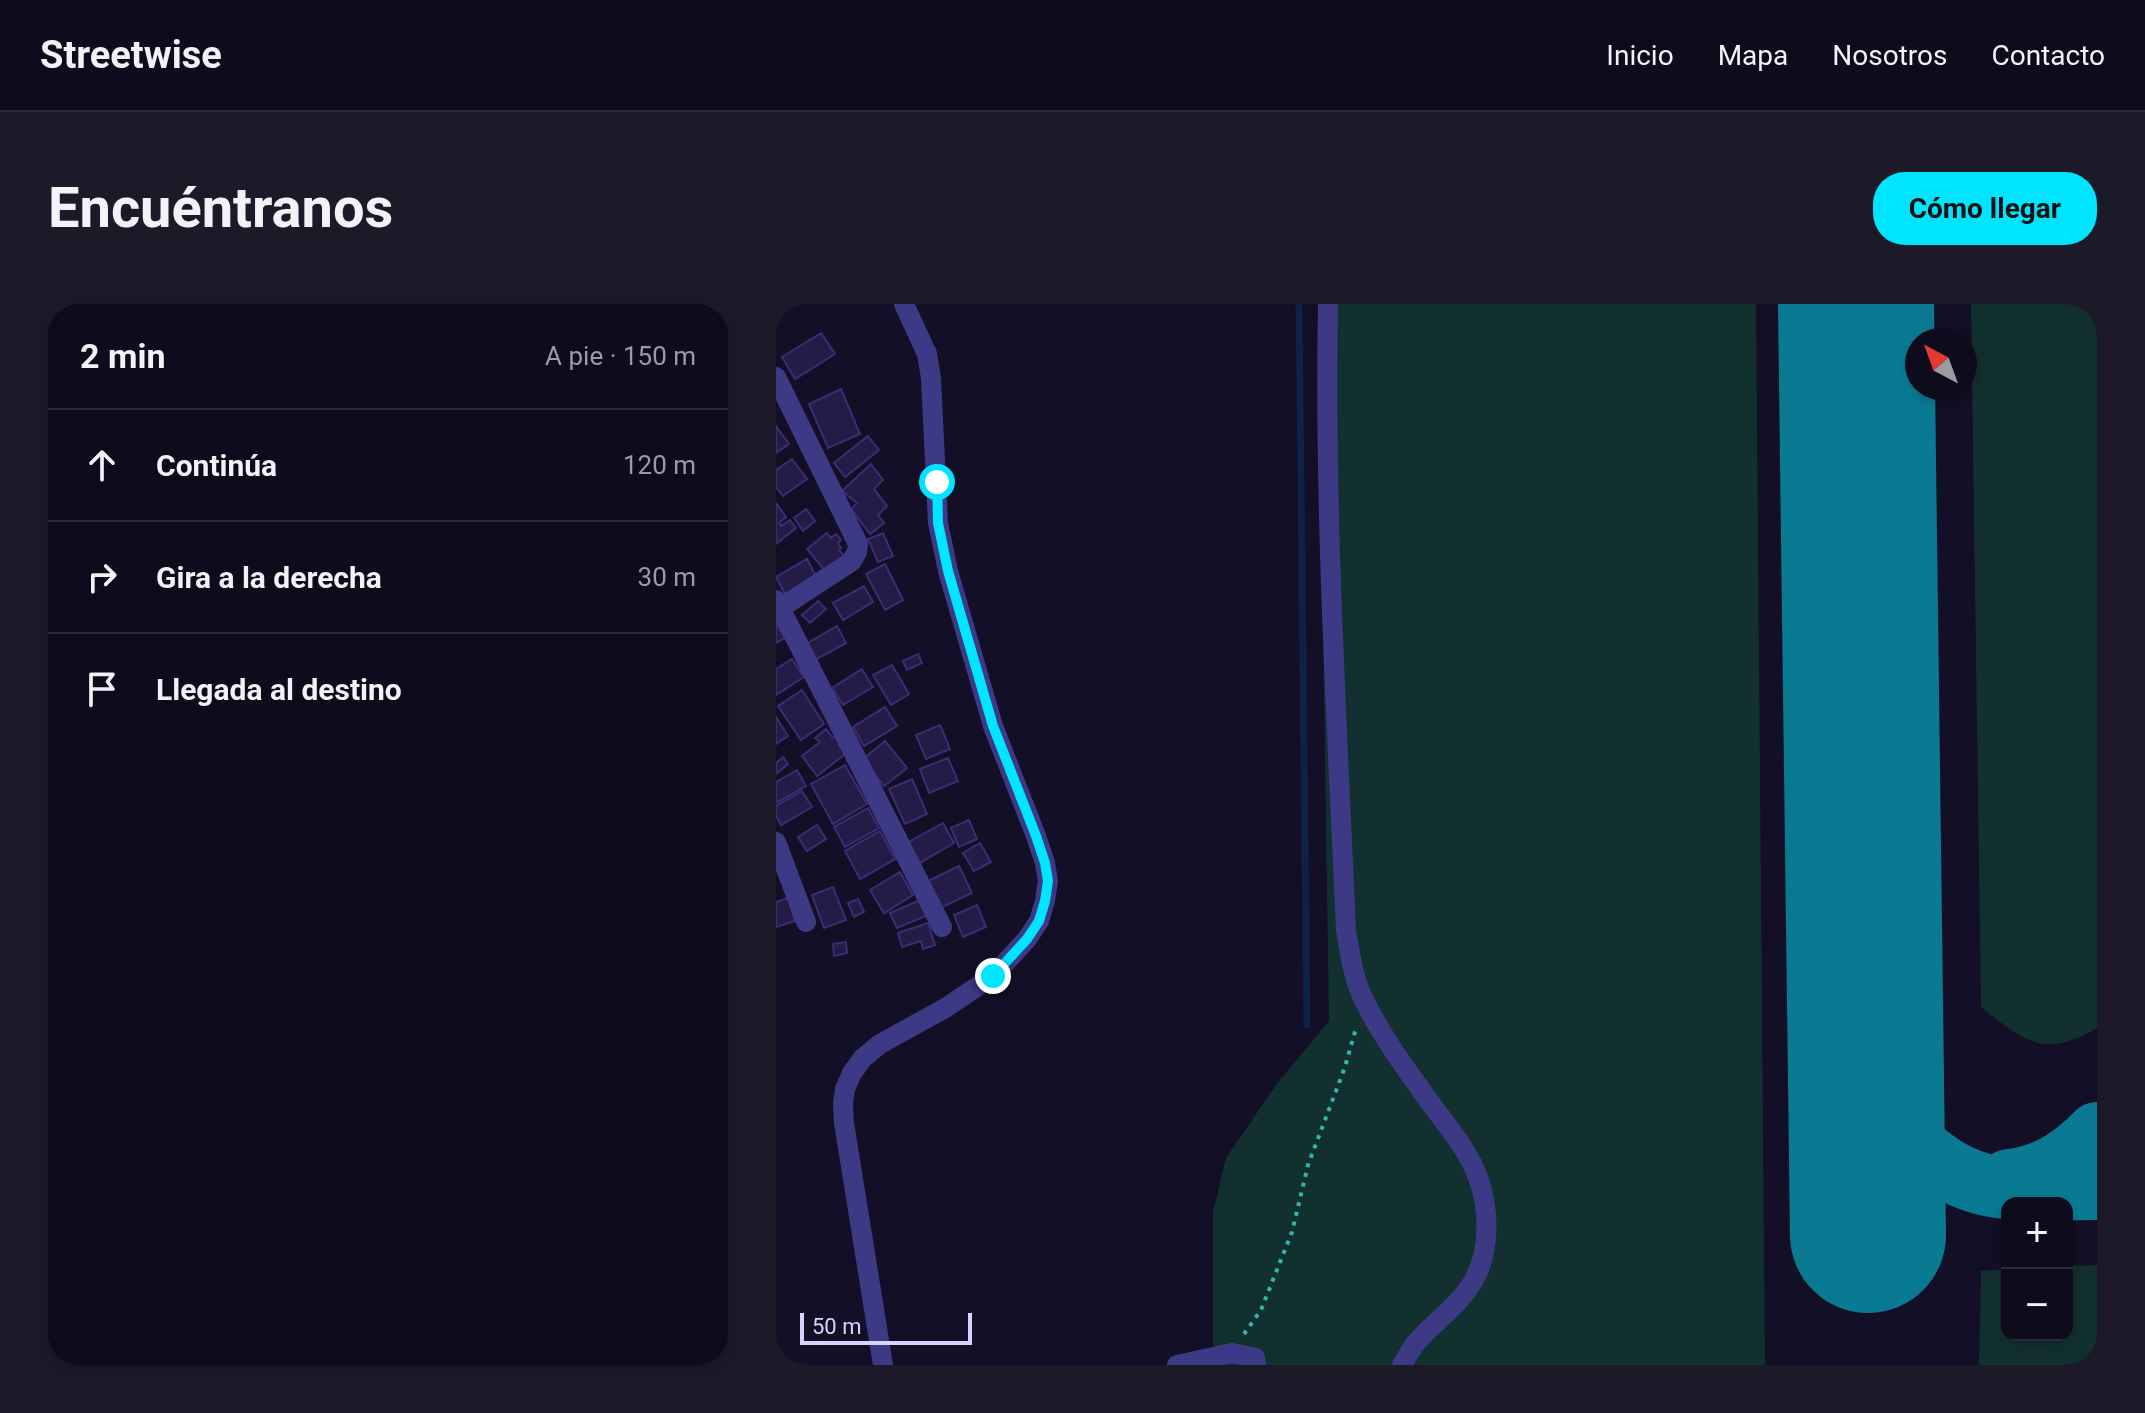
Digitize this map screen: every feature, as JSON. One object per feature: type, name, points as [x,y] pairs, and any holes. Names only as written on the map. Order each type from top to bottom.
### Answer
[{"type":"street","points":[[883,1365],[844,1123],[845,1089],[863,1058],[880,1044],[971,993],[1002,966],[1039,921],[1048,881],[1036,836],[993,726],[948,571],[938,523],[931,378],[927,354],[904,304]]},
{"type":"street","points":[[1328,304],[1326,366],[1346,930],[1353,969],[1363,999],[1398,1057],[1459,1142],[1479,1178],[1486,1206],[1487,1231],[1476,1277],[1461,1298],[1415,1344],[1402,1365]]},
{"type":"street","points":[[776,377],[858,544],[851,562],[777,607],[942,927]]},
{"type":"street","points":[[776,842],[806,922]]},
{"type":"street","points":[[1177,1365],[1232,1353],[1255,1358],[1256,1365]]},
{"type":"path","points":[[1232,1353],[1261,1310],[1292,1232],[1308,1165],[1345,1067],[1363,999]]},
{"type":"green space","points":[[1318,304],[1756,304],[1765,1365],[1213,1365],[1213,1212],[1226,1158],[1276,1085],[1329,1021]]},
{"type":"green space","points":[[1971,304],[2097,304],[2097,1028],[2055,1044],[2025,1038],[1981,1007],[1972,400],[1977,400],[1977,328],[1971,328]]},
{"type":"green space","points":[[2097,1265],[2097,1365],[1979,1365],[1981,1271],[2001,1269],[2001,1341],[2073,1341],[2073,1266]]},
{"type":"building","points":[[776,304],[790,304],[776,313]]},
{"type":"building","points":[[821,333],[835,354],[795,379],[782,357]]},
{"type":"building","points":[[841,389],[860,434],[828,448],[809,404]]},
{"type":"building","points":[[776,426],[789,444],[776,453]]},
{"type":"building","points":[[868,436],[879,450],[845,477],[834,463]]},
{"type":"building","points":[[792,459],[807,479],[783,496],[776,487],[776,470]]},
{"type":"building","points":[[871,464],[883,480],[874,489],[887,506],[878,515],[884,523],[870,534],[851,509],[857,503],[842,491]]},
{"type":"building","points":[[776,503],[786,517],[779,523],[781,526],[790,520],[796,528],[776,544]]},
{"type":"building","points":[[806,509],[815,521],[803,531],[794,518]]},
{"type":"building","points":[[827,533],[831,538],[836,534],[841,540],[839,550],[844,556],[825,571],[807,549]]},
{"type":"building","points":[[883,533],[893,556],[878,562],[868,539]]},
{"type":"building","points":[[807,559],[816,576],[785,594],[776,577]]},
{"type":"building","points":[[885,564],[903,600],[885,610],[866,574]]},
{"type":"building","points":[[864,586],[873,602],[843,620],[833,603]]},
{"type":"building","points":[[818,601],[826,609],[810,623],[802,615]]},
{"type":"building","points":[[776,624],[785,638],[776,643]]},
{"type":"building","points":[[837,626],[846,643],[815,660],[806,644]]},
{"type":"building","points":[[918,654],[922,663],[907,670],[903,661]]},
{"type":"building","points":[[792,659],[804,677],[776,695],[776,669]]},
{"type":"building","points":[[892,665],[909,694],[891,705],[873,675]]},
{"type":"building","points":[[862,669],[873,687],[843,705],[832,688]]},
{"type":"building","points":[[802,690],[824,724],[801,740],[778,706]]},
{"type":"building","points":[[885,707],[897,726],[864,746],[853,727]]},
{"type":"building","points":[[776,717],[788,736],[776,744]]},
{"type":"building","points":[[940,725],[950,749],[926,759],[916,735]]},
{"type":"building","points":[[826,729],[833,738],[836,736],[845,754],[817,776],[802,756],[820,742],[815,738]]},
{"type":"building","points":[[885,741],[907,768],[884,786],[863,759]]},
{"type":"building","points":[[783,757],[788,764],[776,774],[776,763]]},
{"type":"building","points":[[948,758],[958,781],[929,793],[920,769]]},
{"type":"building","points":[[845,765],[867,804],[833,824],[811,784]]},
{"type":"building","points":[[797,770],[806,786],[776,803],[776,782]]},
{"type":"building","points":[[912,779],[927,814],[905,824],[889,789]]},
{"type":"building","points":[[802,791],[812,807],[781,825],[776,816],[776,806]]},
{"type":"building","points":[[868,808],[879,828],[845,847],[834,827]]},
{"type":"building","points":[[969,820],[977,839],[959,847],[951,828]]},
{"type":"building","points":[[943,823],[954,843],[918,864],[907,843]]},
{"type":"building","points":[[817,825],[826,839],[807,851],[798,837]]},
{"type":"building","points":[[880,831],[895,859],[860,879],[845,851]]},
{"type":"building","points":[[980,843],[991,862],[974,871],[963,853]]},
{"type":"building","points":[[959,866],[972,893],[940,908],[928,881]]},
{"type":"building","points":[[900,872],[913,895],[884,913],[870,890]]},
{"type":"building","points":[[833,887],[846,920],[824,928],[812,895]]},
{"type":"building","points":[[788,898],[795,921],[776,927],[776,902]]},
{"type":"building","points":[[858,899],[864,912],[854,917],[848,903]]},
{"type":"building","points":[[920,900],[926,916],[897,928],[890,913]]},
{"type":"building","points":[[977,905],[986,927],[963,937],[954,915]]},
{"type":"building","points":[[928,923],[935,945],[923,949],[921,941],[902,947],[898,933]]},
{"type":"building","points":[[846,942],[847,953],[834,956],[833,944]]},
{"type":"waterway","points":[[1299,304],[1307,1025]]},
{"type":"taxiway","points":[[1866,1042],[1874,1078],[1887,1108],[1911,1140],[1942,1166],[1960,1176],[1998,1187],[2097,1189]]},
{"type":"taxiway","points":[[2009,1180],[2034,1175],[2057,1165],[2097,1133]]},
{"type":"runway","points":[[1856,304],[1868,1235]]},
{"type":"route","points":[[937,482],[938,523],[948,571],[993,726],[1036,836],[1048,881],[1039,921],[993,976]]}]
